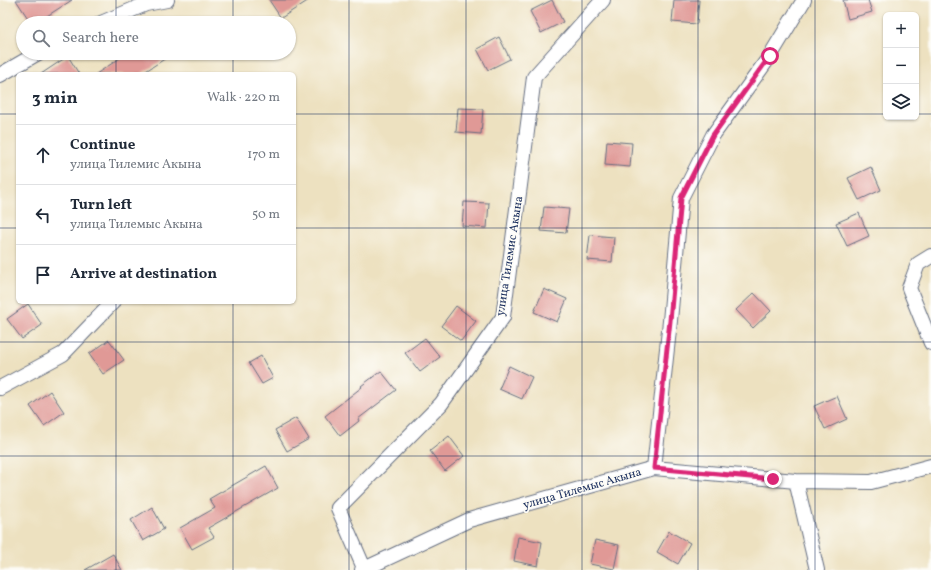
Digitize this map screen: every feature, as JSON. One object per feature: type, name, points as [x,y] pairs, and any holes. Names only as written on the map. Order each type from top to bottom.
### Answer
[{"type":"street","points":[[118,16],[146,4],[167,0]]},
{"type":"street","name":"улица Тилемис Акына","points":[[363,569],[338,508],[441,404],[503,317],[534,77],[603,0]]},
{"type":"street","points":[[654,468],[670,321],[681,198],[713,135],[770,56],[804,0]]},
{"type":"street","points":[[0,75],[26,60]]},
{"type":"street","points":[[931,256],[918,264],[909,288],[931,343]]},
{"type":"street","points":[[0,388],[64,354],[111,304]]},
{"type":"street","name":"улица Тилемыс Акына","points":[[363,569],[469,520],[654,468],[796,481],[870,482],[931,466]]},
{"type":"street","points":[[796,481],[816,570]]},
{"type":"building","points":[[16,0],[72,0],[47,16],[26,16]]},
{"type":"building","points":[[269,0],[309,0],[284,16],[280,16]]},
{"type":"building","points":[[552,0],[563,22],[541,33],[530,11]]},
{"type":"building","points":[[674,0],[699,0],[697,24],[672,22]]},
{"type":"building","points":[[843,0],[868,0],[872,12],[848,19]]},
{"type":"building","points":[[499,37],[510,59],[488,70],[477,49]]},
{"type":"building","points":[[62,60],[70,60],[78,72],[44,72]]},
{"type":"building","points":[[117,60],[163,60],[144,72],[99,72]]},
{"type":"building","points":[[458,108],[483,109],[481,134],[456,132]]},
{"type":"building","points":[[607,141],[632,143],[630,167],[605,165]]},
{"type":"building","points":[[871,167],[881,190],[859,200],[848,178]]},
{"type":"building","points":[[464,202],[489,203],[487,228],[462,226]]},
{"type":"building","points":[[544,207],[569,209],[566,233],[541,231]]},
{"type":"building","points":[[859,213],[869,236],[847,246],[836,223]]},
{"type":"building","points":[[590,235],[614,237],[612,262],[587,260]]},
{"type":"building","points":[[544,289],[567,299],[557,322],[534,312]]},
{"type":"building","points":[[754,293],[771,311],[753,328],[736,310]]},
{"type":"building","points":[[28,304],[42,325],[22,339],[7,319]]},
{"type":"building","points":[[456,306],[476,321],[461,341],[441,326]]},
{"type":"building","points":[[425,338],[440,357],[420,372],[405,353]]},
{"type":"building","points":[[109,340],[124,360],[103,374],[89,354]]},
{"type":"building","points":[[261,356],[273,378],[262,384],[249,363]]},
{"type":"building","points":[[509,366],[532,377],[522,399],[499,389]]},
{"type":"building","points":[[381,371],[396,390],[358,419],[359,421],[340,436],[325,416]]},
{"type":"building","points":[[50,391],[64,412],[44,426],[30,406]]},
{"type":"building","points":[[837,396],[847,419],[825,429],[814,406]]},
{"type":"building","points":[[296,418],[309,439],[287,451],[275,430]]},
{"type":"building","points":[[449,436],[464,456],[445,471],[430,451]]},
{"type":"building","points":[[266,466],[278,488],[208,528],[214,537],[192,549],[180,528],[215,508],[209,499]]},
{"type":"building","points":[[152,507],[164,529],[143,541],[131,520]]},
{"type":"building","points":[[669,531],[690,543],[678,564],[657,552]]},
{"type":"building","points":[[518,537],[542,542],[538,566],[514,561]]},
{"type":"building","points":[[595,540],[619,545],[614,569],[590,564]]},
{"type":"building","points":[[113,554],[122,570],[85,570]]},
{"type":"route","points":[[770,56],[713,135],[681,198],[670,321],[654,468],[773,479]]}]
